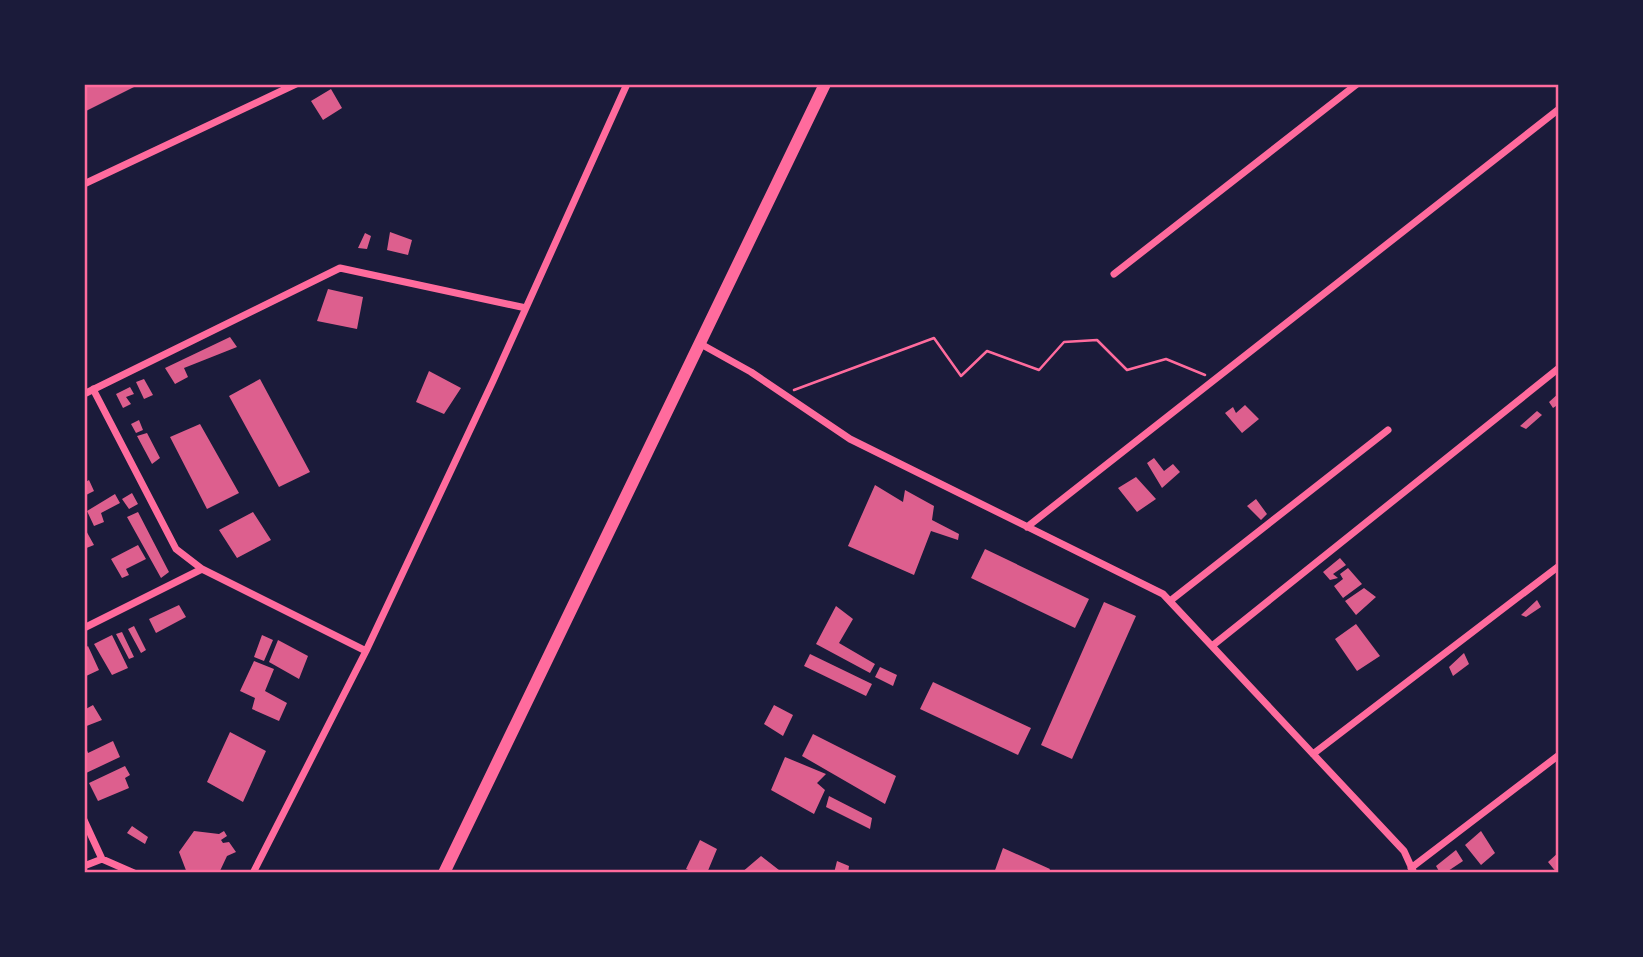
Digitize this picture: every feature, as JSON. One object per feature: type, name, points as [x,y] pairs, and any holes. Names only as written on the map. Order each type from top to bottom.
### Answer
[{"type":"highway","points":[[444,873],[825,84]]},
{"type":"street","points":[[84,184],[296,84]]},
{"type":"street","points":[[253,873],[366,651],[627,84]]},
{"type":"street","points":[[1114,274],[1357,84]]},
{"type":"street","points":[[1027,527],[1559,109]]},
{"type":"street","points":[[84,394],[340,268],[526,308]]},
{"type":"street","points":[[699,343],[784,394],[850,439],[1163,594],[1404,851],[1413,871],[1559,755]]},
{"type":"street","points":[[1212,646],[1559,368]]},
{"type":"street","points":[[93,389],[176,548],[202,569],[366,651]]},
{"type":"street","points":[[1170,601],[1388,430]]},
{"type":"street","points":[[1313,754],[1559,566]]},
{"type":"street","points":[[84,628],[202,569]]},
{"type":"street","points":[[84,820],[102,859],[134,873]]},
{"type":"street","points":[[84,866],[102,859]]},
{"type":"path","points":[[784,394],[934,338],[961,376],[987,351],[1038,370],[1064,342],[1097,340],[1127,370],[1166,359],[1215,379]]},
{"type":"building","points":[[84,84],[140,84],[84,112]]},
{"type":"building","points":[[331,89],[342,108],[323,120],[311,101]]},
{"type":"building","points":[[390,232],[412,240],[408,255],[387,250]]},
{"type":"building","points":[[365,233],[371,236],[367,249],[358,248]]},
{"type":"building","points":[[328,289],[363,297],[357,329],[317,321]]},
{"type":"building","points":[[230,337],[237,347],[184,368],[188,377],[175,384],[165,368]]},
{"type":"building","points":[[429,371],[461,388],[444,414],[416,402]]},
{"type":"building","points":[[144,379],[153,395],[144,399],[136,382]]},
{"type":"building","points":[[260,379],[310,472],[279,487],[229,396]]},
{"type":"building","points":[[130,387],[134,394],[126,397],[131,404],[123,408],[116,394]]},
{"type":"building","points":[[1559,393],[1559,404],[1553,408],[1549,402]]},
{"type":"building","points":[[1245,405],[1259,419],[1242,433],[1225,413],[1233,407],[1236,413]]},
{"type":"building","points":[[1537,411],[1542,415],[1526,429],[1520,426]]},
{"type":"building","points":[[139,420],[143,430],[136,433],[131,424]]},
{"type":"building","points":[[200,424],[239,493],[207,509],[170,437]]},
{"type":"building","points":[[147,433],[160,458],[152,464],[137,436]]},
{"type":"building","points":[[1154,458],[1164,471],[1173,464],[1180,472],[1162,488],[1147,463]]},
{"type":"building","points":[[1136,477],[1156,499],[1137,512],[1118,488]]},
{"type":"building","points":[[89,480],[94,491],[86,495],[84,483]]},
{"type":"building","points":[[875,485],[903,502],[905,490],[934,506],[932,520],[959,534],[958,540],[931,531],[914,575],[848,546]]},
{"type":"building","points":[[132,493],[138,504],[129,509],[122,499]]},
{"type":"building","points":[[115,494],[120,503],[101,513],[104,522],[94,526],[87,511]]},
{"type":"building","points":[[1256,499],[1267,514],[1261,520],[1247,506]]},
{"type":"building","points":[[138,512],[169,572],[161,578],[127,517]]},
{"type":"building","points":[[253,512],[271,540],[237,558],[219,530]]},
{"type":"building","points":[[84,527],[94,545],[84,549]]},
{"type":"building","points":[[138,545],[146,559],[126,569],[129,575],[122,578],[111,559]]},
{"type":"building","points":[[985,549],[1089,599],[1075,628],[971,578]]},
{"type":"building","points":[[1340,558],[1346,565],[1333,574],[1338,578],[1330,580],[1323,572]]},
{"type":"building","points":[[1348,568],[1362,584],[1343,598],[1334,586],[1343,579],[1340,574]]},
{"type":"building","points":[[1364,588],[1376,597],[1356,615],[1345,601]]},
{"type":"building","points":[[1537,600],[1541,607],[1526,617],[1521,615]]},
{"type":"building","points":[[1104,602],[1136,616],[1072,759],[1041,745]]},
{"type":"building","points":[[179,605],[186,617],[156,633],[149,619]]},
{"type":"building","points":[[836,606],[853,619],[839,643],[875,664],[870,673],[816,644]]},
{"type":"building","points":[[1356,624],[1380,656],[1357,671],[1335,639]]},
{"type":"building","points":[[134,626],[146,650],[141,653],[128,629]]},
{"type":"building","points":[[122,632],[134,657],[129,659],[116,634]]},
{"type":"building","points":[[112,635],[128,668],[112,675],[94,644]]},
{"type":"building","points":[[262,635],[273,640],[264,661],[254,657]]},
{"type":"building","points":[[278,640],[308,656],[299,679],[269,662]]},
{"type":"building","points":[[88,646],[99,670],[84,677],[84,649]]},
{"type":"building","points":[[1464,653],[1469,664],[1453,676],[1449,667]]},
{"type":"building","points":[[810,654],[872,684],[866,696],[804,666]]},
{"type":"building","points":[[254,661],[274,669],[265,691],[287,703],[279,721],[252,709],[255,698],[240,691]]},
{"type":"building","points":[[880,667],[897,675],[893,686],[875,677]]},
{"type":"building","points":[[933,682],[1031,728],[1018,755],[920,709]]},
{"type":"building","points":[[93,705],[102,720],[84,727],[84,710]]},
{"type":"building","points":[[774,705],[793,715],[783,736],[764,724]]},
{"type":"building","points":[[230,732],[266,751],[243,802],[207,782]]},
{"type":"building","points":[[813,734],[896,776],[885,804],[802,756]]},
{"type":"building","points":[[113,741],[120,757],[84,774],[84,743],[88,753]]},
{"type":"building","points":[[785,757],[826,774],[817,783],[825,790],[814,814],[771,790]]},
{"type":"building","points":[[125,766],[130,775],[125,778],[129,788],[98,801],[89,783]]},
{"type":"building","points":[[829,796],[872,818],[870,829],[826,807]]},
{"type":"building","points":[[132,826],[148,837],[145,844],[127,833]]},
{"type":"building","points":[[194,831],[219,834],[224,831],[227,836],[221,840],[223,843],[229,842],[236,852],[227,856],[219,873],[187,873],[179,852]]},
{"type":"building","points":[[1481,831],[1495,853],[1481,865],[1465,845]]},
{"type":"building","points":[[700,840],[717,849],[707,873],[695,873],[686,869]]},
{"type":"building","points":[[1003,848],[1050,869],[1048,873],[994,873]]},
{"type":"building","points":[[1456,850],[1463,861],[1445,873],[1440,873],[1436,866]]},
{"type":"building","points":[[1559,852],[1559,873],[1557,873],[1548,862]]},
{"type":"building","points":[[761,856],[779,870],[779,873],[741,873]]},
{"type":"building","points":[[837,861],[849,866],[848,873],[834,873]]}]
